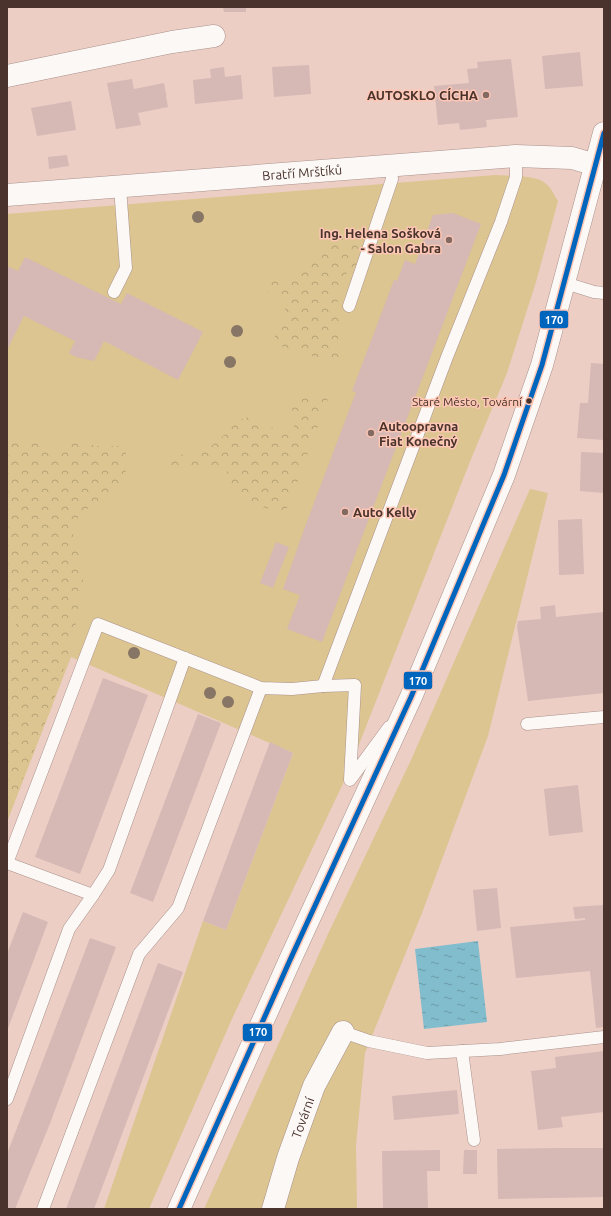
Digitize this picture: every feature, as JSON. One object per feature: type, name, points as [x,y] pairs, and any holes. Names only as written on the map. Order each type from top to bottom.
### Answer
[{"type":"main road","points":[[7,76],[172,42],[214,36]]},
{"type":"main road","points":[[179,1209],[290,960],[411,697],[504,474],[542,365],[604,133]]},
{"type":"main road","name":"Bratří Mrštíků","points":[[7,195],[516,156],[572,158],[596,165]]},
{"type":"main road","name":"Tovární","points":[[273,1209],[288,1158],[314,1086],[343,1032]]},
{"type":"lane","points":[[323,686],[447,357],[501,222],[516,177],[516,156]]},
{"type":"lane","points":[[349,306],[392,179],[390,166]]},
{"type":"lane","points":[[114,292],[126,268],[120,187]]},
{"type":"lane","points":[[565,283],[594,292],[604,293]]},
{"type":"lane","points":[[93,896],[7,863],[98,624],[261,688],[292,689],[355,685],[350,780],[411,697]]},
{"type":"lane","points":[[7,1099],[69,929],[93,896],[108,870],[185,658]]},
{"type":"lane","points":[[43,1209],[139,954],[178,908],[261,688]]},
{"type":"lane","points":[[527,724],[604,717]]},
{"type":"lane","points":[[343,1032],[369,1042],[427,1053],[500,1049],[604,1037]]},
{"type":"lane","points":[[462,1051],[474,1140]]},
{"type":"green space","points":[[495,175],[528,177],[541,180],[549,187],[558,201],[536,282],[507,373],[471,459],[347,775],[231,1021],[149,1209],[104,1209],[203,921],[226,930],[293,753],[71,657],[7,822],[7,214]]},
{"type":"green space","points":[[334,238],[345,239],[353,242],[358,247],[359,257],[358,264],[341,278],[341,293],[333,313],[347,318],[341,327],[338,339],[341,353],[337,363],[329,364],[306,353],[273,344],[276,331],[281,327],[287,317],[282,300],[267,292],[269,282],[282,276],[291,282],[295,279],[294,270],[327,246]]},
{"type":"green space","points":[[325,391],[329,394],[327,402],[288,507],[280,512],[265,508],[234,495],[230,487],[226,466],[206,466],[195,470],[175,469],[170,465],[174,455],[182,454],[185,459],[200,455],[219,440],[239,420],[255,415],[271,426],[277,435],[294,432],[292,409],[297,400]]},
{"type":"green space","points":[[15,437],[38,443],[48,448],[60,447],[72,441],[98,446],[124,446],[129,465],[118,486],[79,515],[72,530],[82,565],[83,582],[74,637],[51,709],[7,817],[7,646],[17,622],[7,618],[7,439]]},
{"type":"green space","points":[[530,489],[548,493],[488,736],[422,913],[365,1053],[356,1145],[357,1209],[204,1209],[328,934],[411,760]]},
{"type":"water","points":[[478,941],[487,1022],[424,1029],[415,949]]},
{"type":"building","points":[[223,7],[246,7],[246,12],[224,12]]},
{"type":"building","points":[[580,52],[583,86],[545,89],[542,56]]},
{"type":"building","points":[[511,59],[518,117],[486,120],[487,127],[460,130],[459,123],[438,125],[434,86],[469,83],[467,69],[478,68],[477,62]]},
{"type":"building","points":[[309,65],[311,94],[274,97],[272,67]]},
{"type":"building","points":[[224,67],[225,77],[241,75],[243,99],[195,104],[193,80],[211,78],[210,69]]},
{"type":"building","points":[[132,79],[134,89],[164,83],[168,107],[138,113],[141,125],[116,129],[107,83]]},
{"type":"building","points":[[71,101],[76,130],[37,136],[31,108]]},
{"type":"building","points":[[67,155],[69,166],[49,169],[48,157]]},
{"type":"building","points":[[453,213],[481,224],[322,642],[287,629],[300,595],[283,589],[356,392],[352,391],[394,280],[397,281],[405,260],[415,264],[433,215]]},
{"type":"building","points":[[25,257],[121,304],[127,293],[203,332],[178,380],[104,341],[94,361],[76,357],[69,353],[75,341],[24,316],[7,350],[7,266],[18,271]]},
{"type":"building","points":[[591,363],[604,364],[604,440],[577,438],[580,403],[588,403]]},
{"type":"building","points":[[581,452],[604,453],[604,493],[580,491]]},
{"type":"building","points":[[582,519],[584,574],[559,575],[558,520]]},
{"type":"building","points":[[276,542],[289,547],[273,588],[260,583]]},
{"type":"building","points":[[555,605],[556,617],[604,612],[604,693],[528,701],[517,626],[518,621],[541,619],[540,607]]},
{"type":"building","points":[[103,678],[148,695],[80,874],[35,857]]},
{"type":"building","points":[[198,714],[221,723],[153,902],[130,893]]},
{"type":"building","points":[[270,742],[293,753],[226,930],[203,921]]},
{"type":"building","points":[[578,785],[583,832],[549,836],[544,789]]},
{"type":"building","points":[[497,888],[501,928],[477,931],[473,890]]},
{"type":"building","points":[[604,905],[604,1027],[596,1028],[590,971],[516,978],[510,927],[585,920],[585,918],[575,919],[573,907]]},
{"type":"building","points":[[23,912],[48,922],[7,1031],[7,954]]},
{"type":"building","points":[[90,938],[116,947],[49,1126],[15,1209],[7,1209],[7,1154]]},
{"type":"building","points":[[158,963],[183,972],[94,1209],[66,1209]]},
{"type":"building","points":[[604,1051],[604,1112],[561,1117],[563,1127],[538,1130],[531,1071],[556,1068],[555,1057]]},
{"type":"building","points":[[457,1090],[459,1114],[394,1120],[392,1096]]},
{"type":"building","points":[[604,1148],[604,1197],[498,1199],[497,1149]]},
{"type":"building","points":[[440,1150],[440,1171],[427,1171],[428,1209],[383,1209],[382,1151]]},
{"type":"building","points":[[464,1150],[477,1150],[477,1174],[463,1174]]},
{"type":"transit line","name":"170","points":[[179,1209],[290,960],[411,697],[504,475],[542,365],[604,133]]},
{"type":"place","name":"AUTOSKLO CÍCHA","points":[[486,95]]},
{"type":"place","name":"Ing. Helena Sošková - Salon Gabra","points":[[449,240]]},
{"type":"place","name":"Staré Město, Tovární","points":[[529,401]]},
{"type":"place","name":"Autoopravna Fiat Konečný","points":[[371,433]]},
{"type":"place","name":"Auto Kelly","points":[[345,512]]}]
